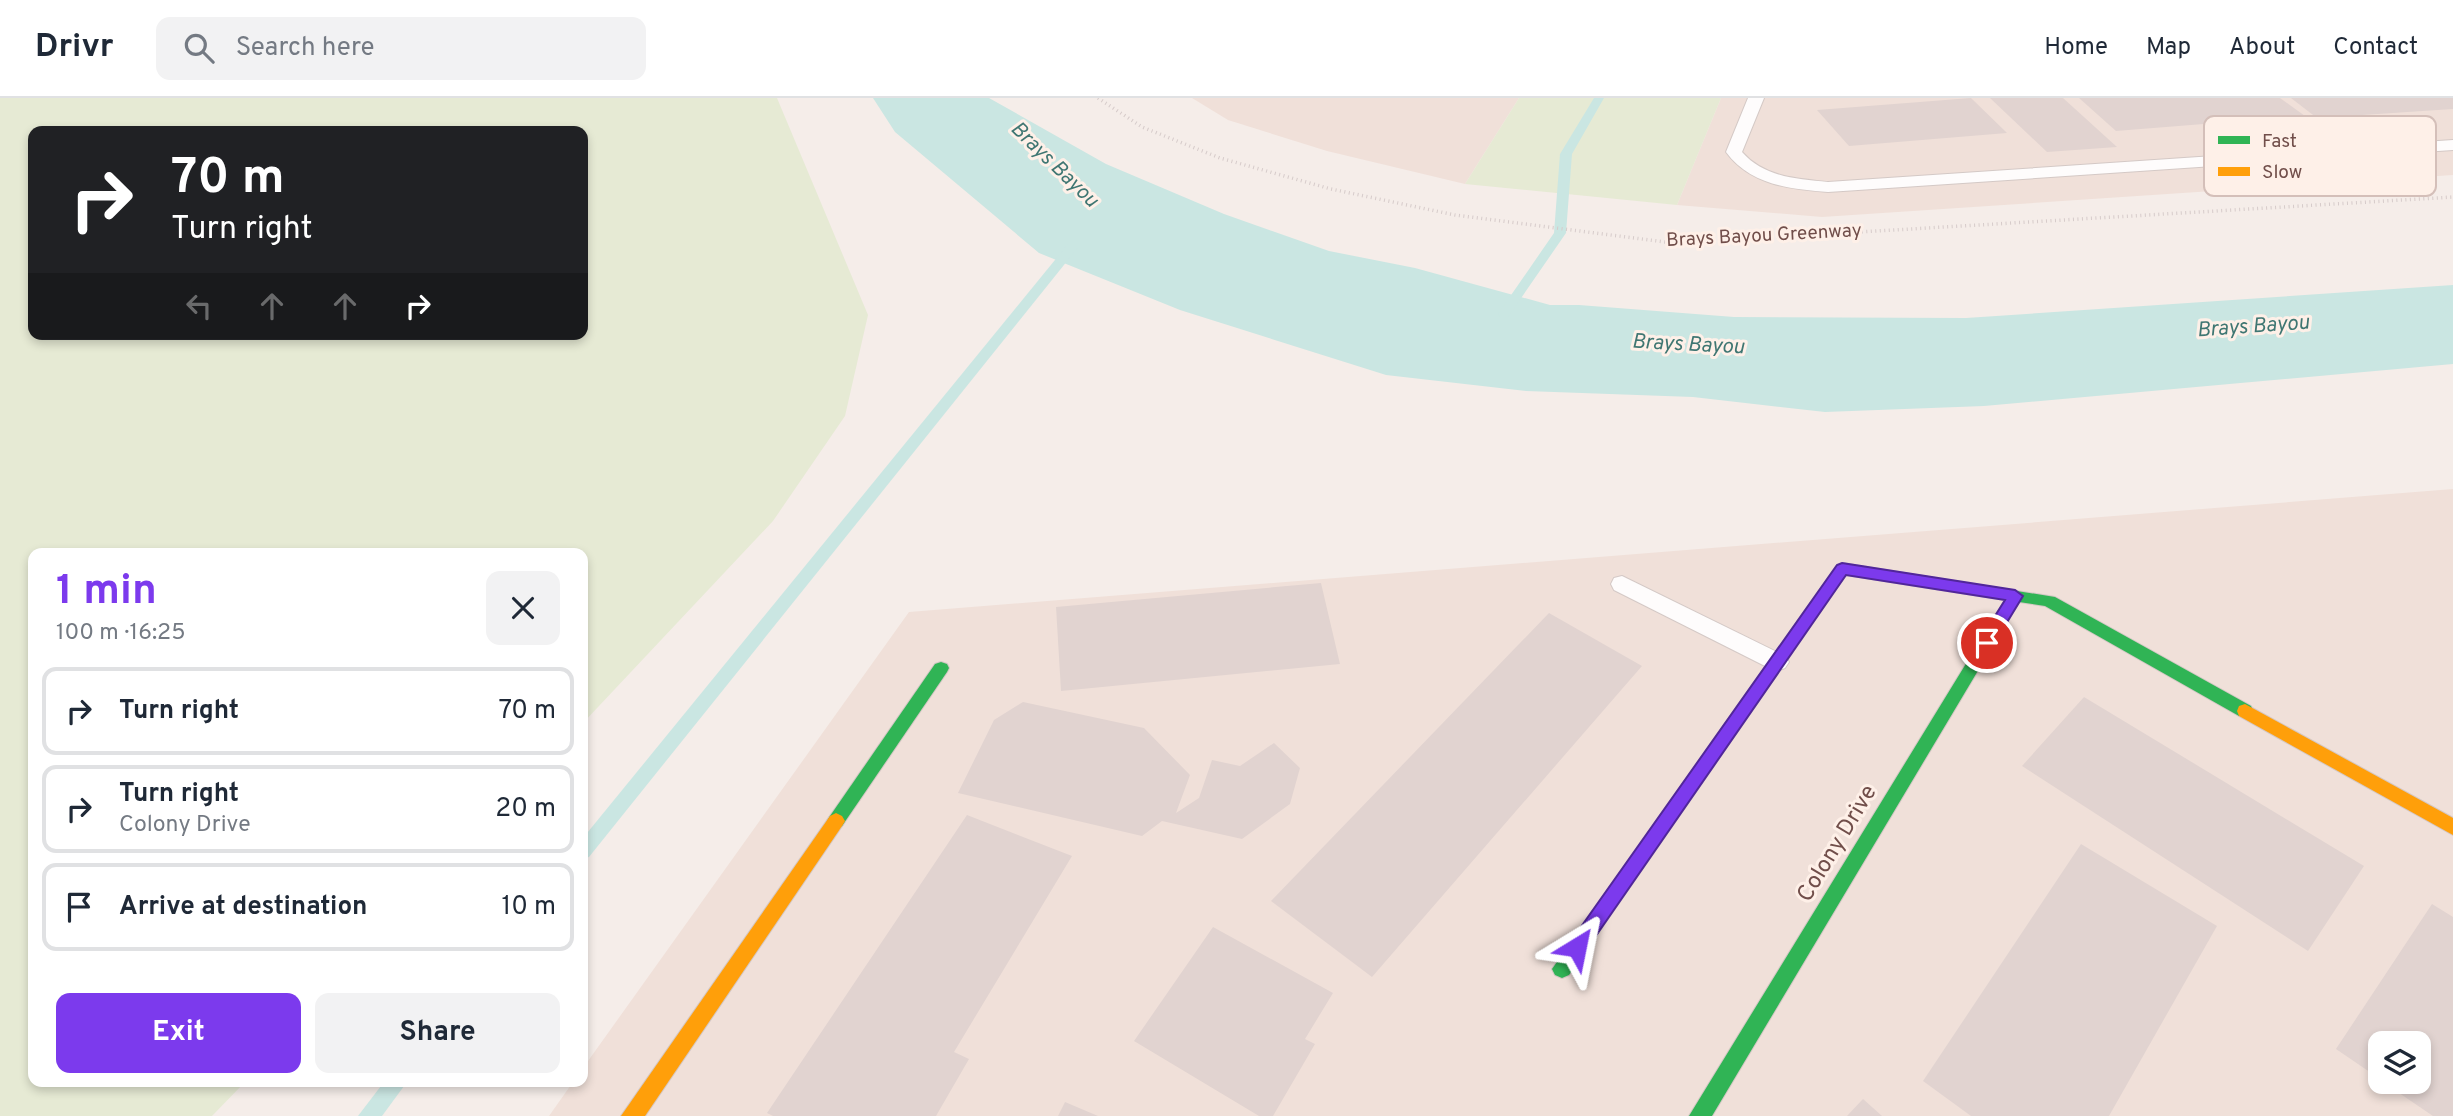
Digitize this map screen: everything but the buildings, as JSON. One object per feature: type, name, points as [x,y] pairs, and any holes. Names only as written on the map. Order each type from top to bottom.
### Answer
[{"type":"street","points":[[1562,969],[1842,569],[2049,601],[2453,827]]},
{"type":"street","name":"Colony Drive","points":[[1700,1116],[2015,596]]},
{"type":"street","points":[[632,1116],[941,668]]},
{"type":"lane","points":[[1756,98],[1734,152],[1742,164],[1768,178],[1828,187],[2204,162]]},
{"type":"lane","points":[[1622,584],[1777,662]]},
{"type":"path","name":"Brays Bayou Greenway","points":[[1098,98],[1142,127],[1220,158],[1405,206],[1673,243],[2453,197]]},
{"type":"shaded area","points":[[1192,98],[1519,98],[1465,184],[1327,151],[1228,120]]},
{"type":"shaded area","points":[[1721,98],[2453,98],[2453,175],[2436,176],[2436,116],[2204,116],[2204,192],[1822,217],[1677,205]]},
{"type":"shaded area","points":[[2453,489],[2453,1116],[549,1116],[569,1087],[588,1087],[588,1061],[909,612]]},
{"type":"green space","points":[[0,98],[777,98],[868,315],[845,416],[773,521],[588,718],[588,548],[28,548],[28,1087],[240,1087],[212,1116],[0,1116]]},
{"type":"green space","points":[[1519,98],[1721,98],[1677,205],[1465,184]]},
{"type":"water","name":"Brays Bayou","points":[[873,98],[989,98],[1106,164],[1224,214],[1329,251],[1415,268],[1550,305],[1734,317],[1966,318],[2453,285],[2453,364],[1984,406],[1825,412],[1693,397],[1526,391],[1386,375],[1180,310],[1039,253],[895,132]]},
{"type":"waterway","points":[[1504,314],[1560,233],[1566,154],[1599,98]]},
{"type":"waterway","points":[[588,845],[1072,247]]},
{"type":"waterway","points":[[369,1116],[393,1087]]},
{"type":"traffic: fast","points":[[1562,969],[1842,569],[2049,601],[2245,711]]},
{"type":"traffic: fast","points":[[1700,1116],[2015,596]]},
{"type":"traffic: fast","points":[[836,821],[941,668]]},
{"type":"traffic: slow","points":[[2245,711],[2453,827]]},
{"type":"traffic: slow","points":[[632,1116],[836,821]]},
{"type":"route","points":[[1577,947],[1842,569],[2015,596],[1987,643]]}]
